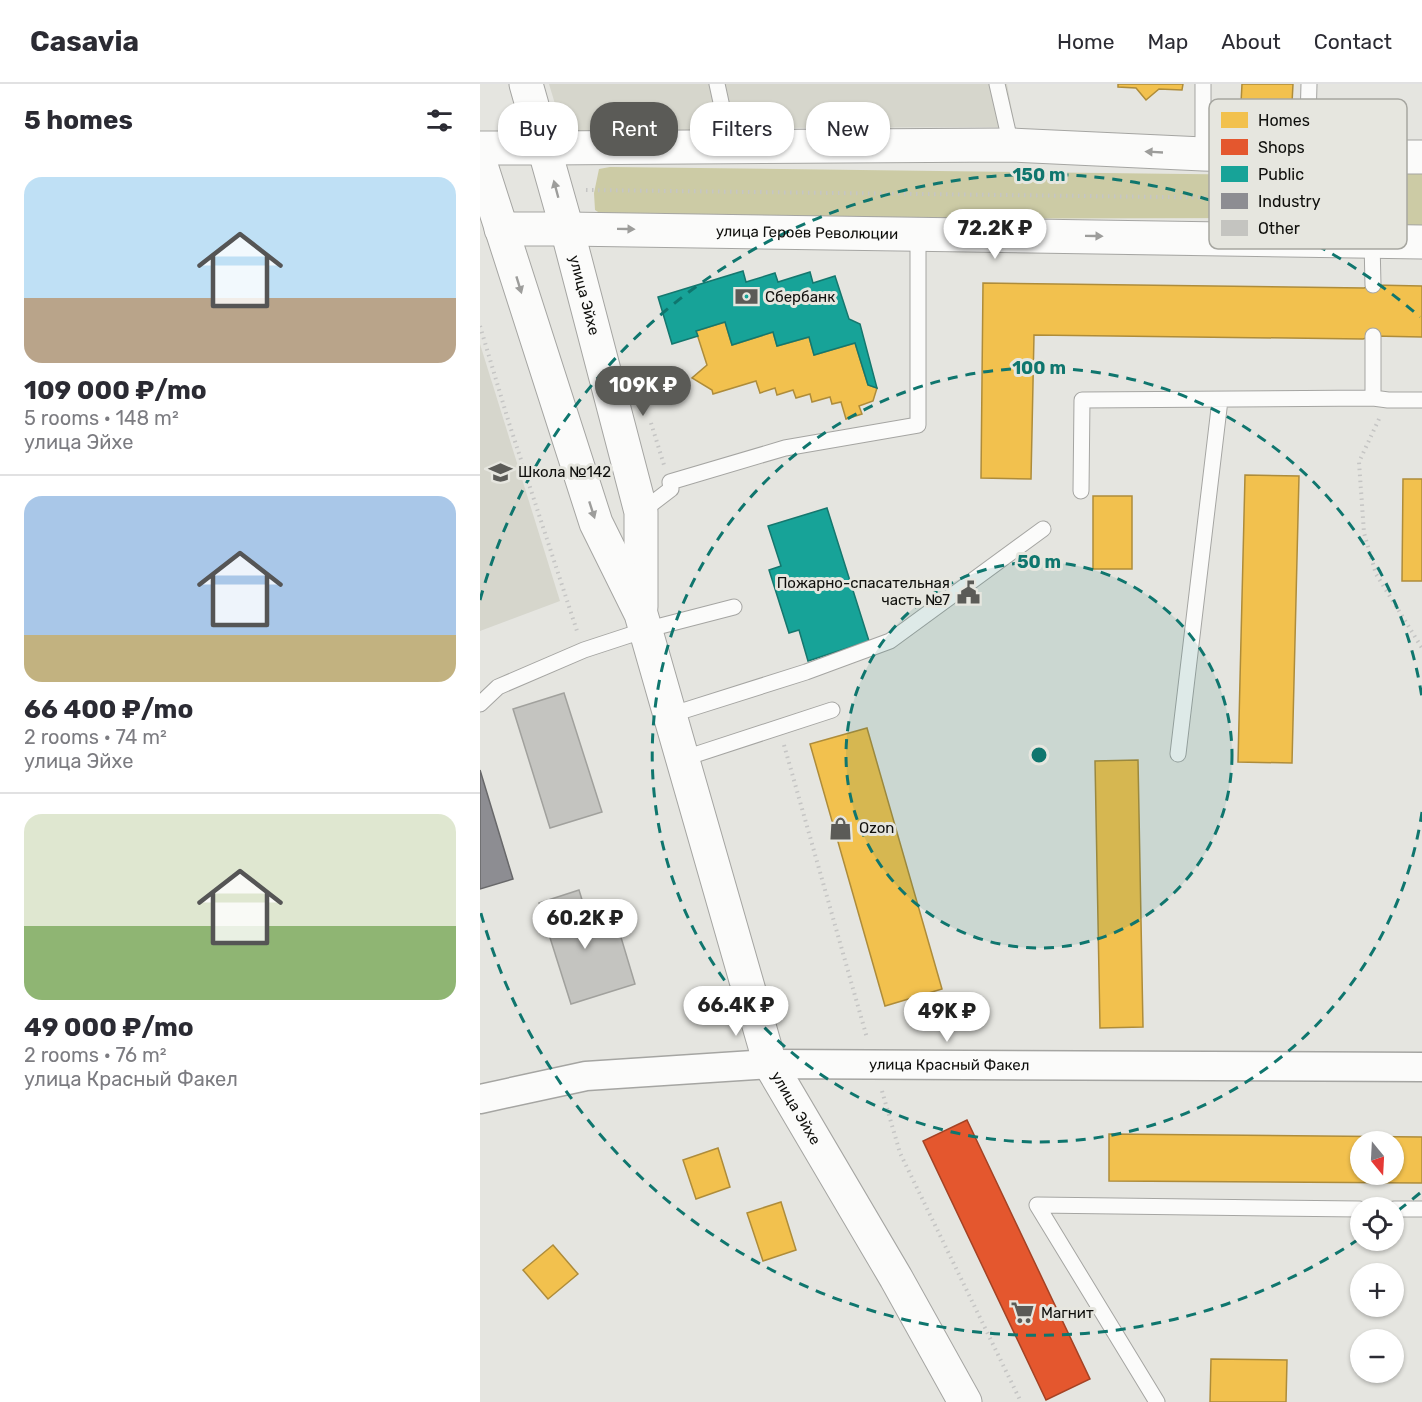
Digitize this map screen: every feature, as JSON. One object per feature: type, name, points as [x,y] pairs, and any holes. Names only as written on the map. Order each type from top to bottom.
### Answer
[{"type":"main road","name":"улица Эйхе","points":[[526,84],[531,102]]},
{"type":"main road","points":[[794,147],[1011,145],[1209,154]]},
{"type":"main road","points":[[480,148],[498,148]]},
{"type":"main road","points":[[578,148],[690,148]]},
{"type":"main road","name":"улица Эйхе","points":[[547,156],[641,512],[643,622]]},
{"type":"main road","name":"улица Эйхе","points":[[480,162],[491,229],[596,523],[643,622],[770,1064],[896,1278],[965,1402]]},
{"type":"main road","name":"улица Героев Революции","points":[[491,229],[1209,239]]},
{"type":"main road","name":"улица Героев Революции","points":[[1407,242],[1422,242]]},
{"type":"street","name":"улица Красный Факел","points":[[480,1100],[586,1076],[770,1064],[1422,1067]]},
{"type":"lane","points":[[717,84],[721,102]]},
{"type":"lane","points":[[997,84],[1011,145]]},
{"type":"lane","points":[[1203,84],[1203,154]]},
{"type":"lane","points":[[1309,84],[1309,99]]},
{"type":"lane","points":[[641,512],[671,489],[670,482],[785,448],[918,425],[918,234]]},
{"type":"lane","points":[[1372,249],[1373,285]]},
{"type":"lane","points":[[1373,336],[1380,399]]},
{"type":"lane","points":[[1082,490],[1082,400],[1422,400]]},
{"type":"lane","points":[[1178,754],[1220,400]]},
{"type":"lane","points":[[670,715],[806,672],[890,641],[1043,529]]},
{"type":"lane","points":[[480,704],[498,687],[643,622],[734,606]]},
{"type":"lane","points":[[682,759],[832,710]]},
{"type":"lane","points":[[1157,1402],[1037,1205],[1350,1209]]},
{"type":"lane","points":[[1404,1209],[1422,1209]]},
{"type":"path","points":[[582,190],[1209,198]]},
{"type":"path","points":[[480,326],[509,423],[584,650]]},
{"type":"path","points":[[1380,399],[1359,462],[1364,533],[1376,574],[1422,648]]},
{"type":"shaded area","points":[[549,84],[1007,84],[1015,127],[890,127],[890,102],[806,102],[806,128],[794,128],[794,102],[690,102],[690,130],[678,131],[678,102],[590,102],[590,136],[578,136],[578,102],[554,102]]},
{"type":"shaded area","name":"Школа №142","points":[[480,344],[560,601],[480,631]]},
{"type":"green space","points":[[610,167],[1209,174],[1209,218],[609,219],[595,210],[594,193],[599,169]]},
{"type":"green space","points":[[1407,173],[1422,173],[1422,228],[1407,228]]},
{"type":"building: Homes","points":[[1118,84],[1183,84],[1182,90],[1159,89],[1146,100],[1136,88],[1118,87]]},
{"type":"building: Homes","points":[[1242,84],[1293,84],[1292,99],[1241,99]]},
{"type":"building: Homes","points":[[983,283],[1364,288],[1373,285],[1422,286],[1422,337],[1373,336],[1363,339],[1034,335],[1031,479],[981,478]]},
{"type":"building: Homes","points":[[725,322],[732,345],[773,332],[777,346],[809,337],[814,355],[855,343],[868,385],[877,388],[873,401],[859,406],[862,414],[846,419],[841,402],[832,404],[830,397],[812,402],[810,394],[796,398],[793,390],[777,395],[775,388],[760,393],[756,381],[713,394],[712,390],[692,378],[707,365],[696,331]]},
{"type":"building: Homes","points":[[1245,475],[1299,476],[1292,763],[1238,762]]},
{"type":"building: Homes","points":[[1403,479],[1422,479],[1422,581],[1402,581]]},
{"type":"building: Homes","points":[[1093,496],[1132,496],[1132,569],[1093,569]]},
{"type":"building: Homes","points":[[867,728],[942,989],[885,1006],[810,744]]},
{"type":"building: Homes","points":[[1138,760],[1143,1027],[1100,1028],[1095,761]]},
{"type":"building: Homes","points":[[1109,1134],[1350,1136],[1350,1183],[1109,1181]]},
{"type":"building: Homes","points":[[1404,1137],[1422,1137],[1422,1183],[1404,1183]]},
{"type":"building: Homes","points":[[718,1148],[730,1187],[696,1199],[683,1160]]},
{"type":"building: Homes","points":[[781,1202],[796,1250],[763,1261],[747,1213]]},
{"type":"building: Homes","points":[[553,1245],[578,1274],[548,1299],[523,1270]]},
{"type":"building: Homes","points":[[1211,1359],[1287,1360],[1286,1402],[1210,1402]]},
{"type":"building: Shops","points":[[967,1120],[1090,1379],[1046,1400],[923,1141]]},
{"type":"building: Public","points":[[743,271],[746,282],[775,273],[778,282],[810,272],[813,283],[835,276],[849,319],[860,324],[877,388],[868,385],[855,343],[814,355],[809,337],[777,346],[773,332],[732,345],[725,322],[696,331],[698,336],[672,344],[658,297]]},
{"type":"building: Public","points":[[827,508],[869,641],[808,661],[799,630],[789,633],[769,570],[781,566],[768,526]]},
{"type":"building: Industry","points":[[480,770],[513,879],[480,889]]},
{"type":"building: Other","points":[[564,693],[602,812],[550,828],[513,709]]},
{"type":"building: Other","points":[[579,890],[592,932],[617,924],[635,984],[571,1004],[539,903]]},
{"type":"place","name":"Сбербанк","points":[[747,297]]},
{"type":"place","name":"Школа №142","points":[[500,472]]},
{"type":"place","name":"Пожарно-спасательная часть №7","points":[[968,592]]},
{"type":"place","name":"Ozon","points":[[841,828]]},
{"type":"place","name":"Магнит","points":[[1023,1313]]}]
